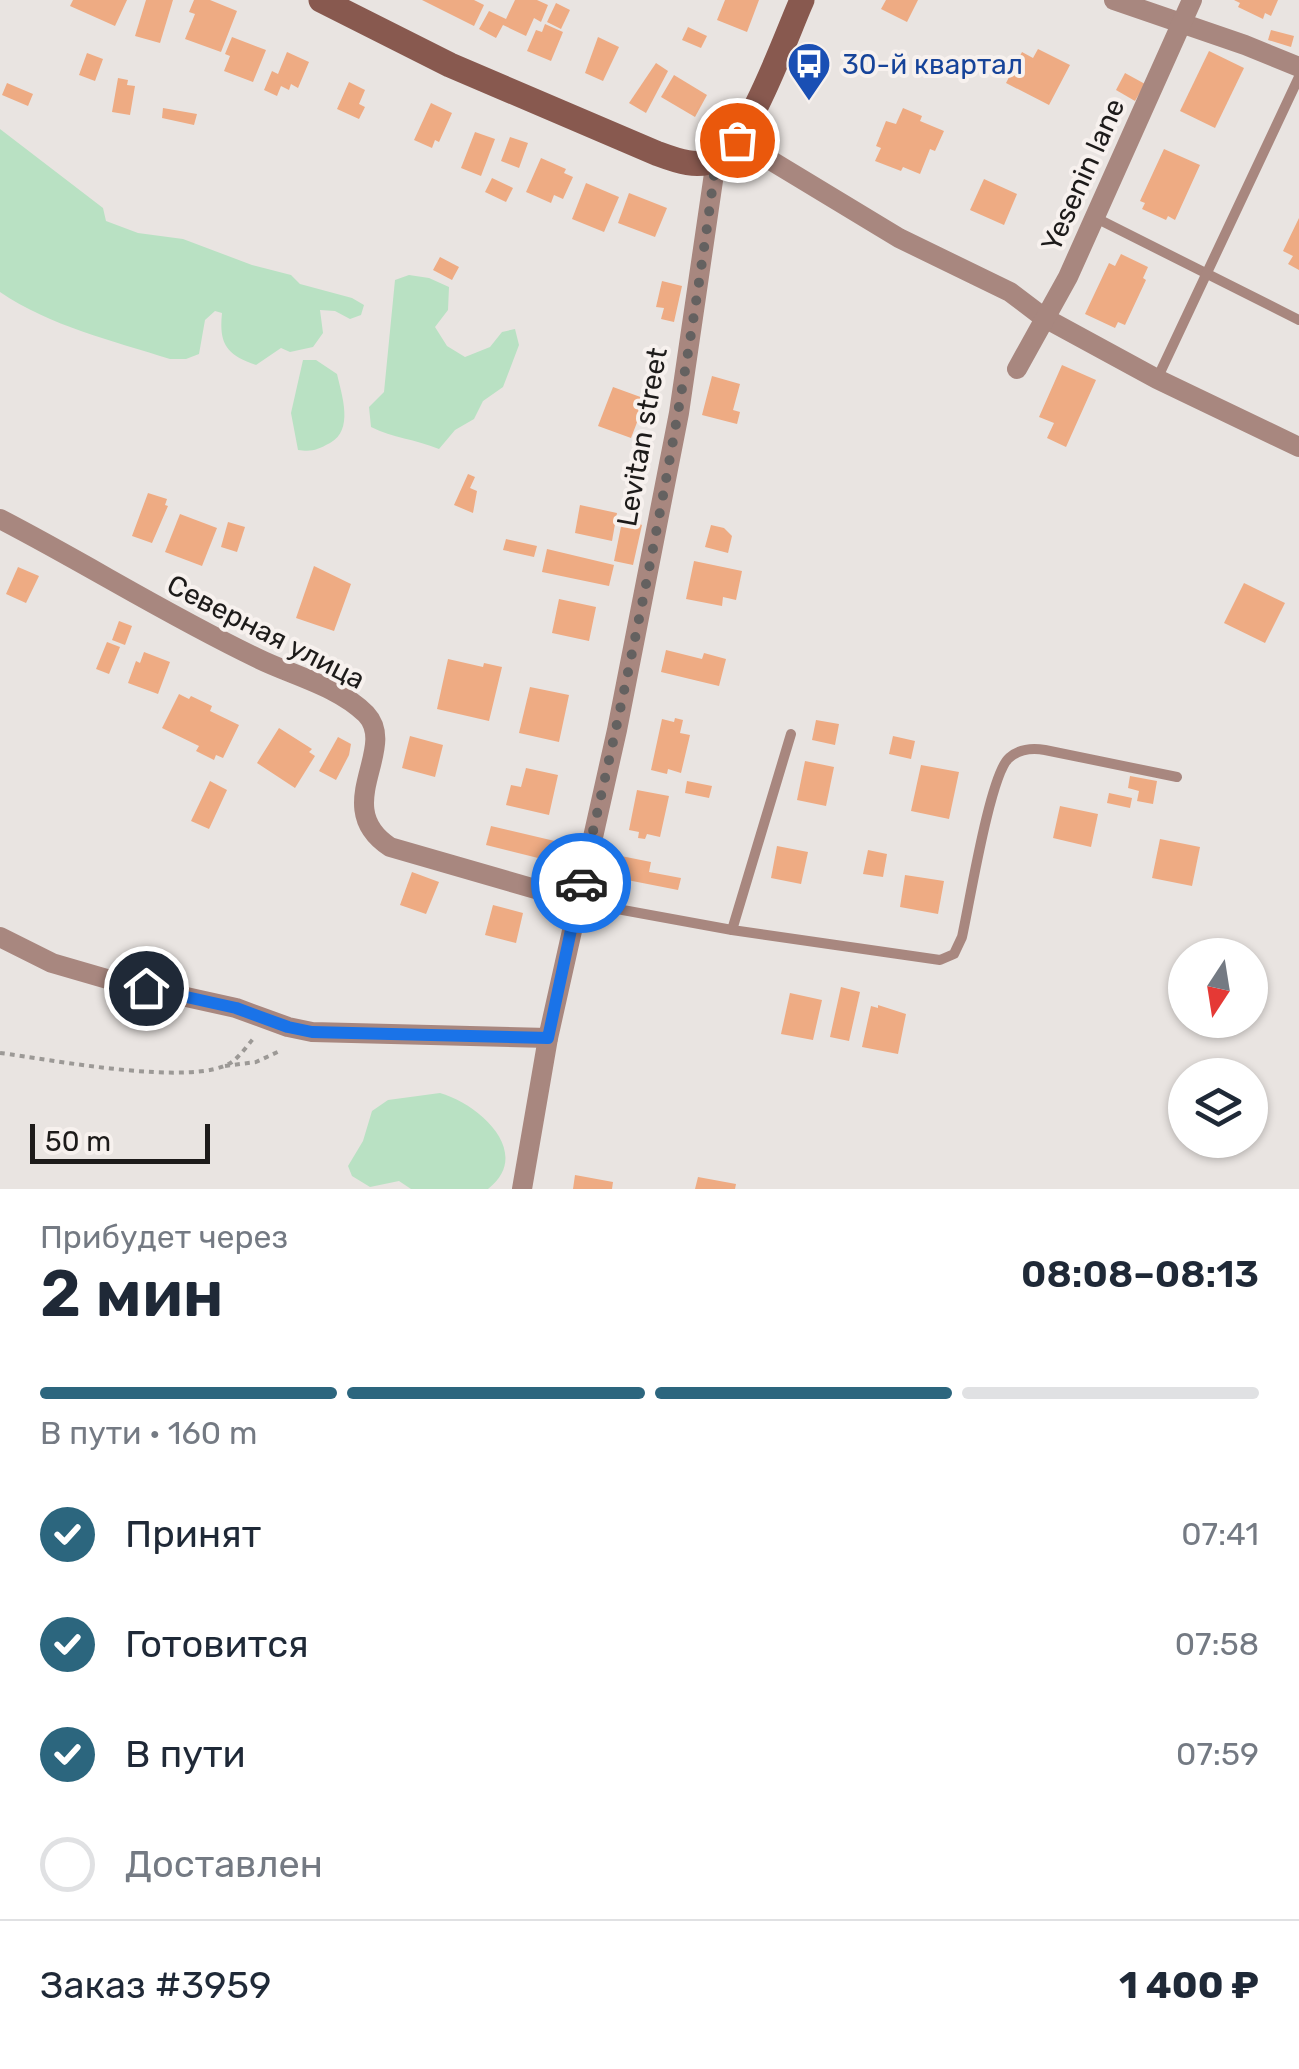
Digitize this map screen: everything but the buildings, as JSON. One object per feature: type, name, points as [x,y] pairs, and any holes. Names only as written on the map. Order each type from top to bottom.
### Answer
[{"type":"street","points":[[321,0],[450,64],[656,153],[691,163],[716,160],[737,140],[802,0]]},
{"type":"street","points":[[1114,0],[1299,67]]},
{"type":"street","name":"Yesenin lane","points":[[1018,369],[1068,277],[1192,0]]},
{"type":"street","points":[[737,140],[899,238],[996,284],[1043,317],[1157,379],[1299,447]]},
{"type":"street","name":"Levitan street","points":[[522,1189],[548,1038],[620,712],[678,413],[716,160]]},
{"type":"street","name":"Северная улица","points":[[0,519],[141,599],[339,695],[366,715],[373,725],[375,740],[363,794],[364,809],[366,822],[381,841],[577,901]]},
{"type":"street","points":[[0,937],[52,963],[236,1008],[312,1032],[548,1038]]},
{"type":"lane","points":[[1157,379],[1299,77]]},
{"type":"lane","points":[[1094,217],[1299,320]]},
{"type":"lane","points":[[732,930],[791,734]]},
{"type":"lane","points":[[577,901],[732,930],[930,960],[954,954],[962,937],[998,777],[1004,762],[1017,752],[1046,750],[1176,777]]},
{"type":"path","points":[[220,1067],[232,1062],[270,1021]]},
{"type":"path","points":[[0,1053],[160,1073],[198,1072],[256,1062],[312,1032]]},
{"type":"green space","points":[[0,129],[103,208],[106,221],[138,233],[183,239],[291,275],[300,284],[352,298],[364,305],[361,315],[350,319],[335,311],[320,310],[323,333],[313,347],[290,352],[281,348],[256,365],[237,357],[226,346],[222,313],[215,311],[205,320],[199,354],[170,359],[82,332],[19,304],[0,292]]},
{"type":"green space","points":[[409,275],[449,287],[448,310],[435,327],[447,346],[465,357],[490,347],[502,332],[515,329],[519,345],[503,387],[483,401],[474,419],[455,430],[439,449],[371,427],[369,407],[384,392],[395,280]]},
{"type":"green space","points":[[303,360],[316,360],[337,374],[344,412],[337,437],[311,451],[298,450],[291,413]]},
{"type":"green space","points":[[440,1093],[484,1119],[503,1146],[501,1175],[488,1189],[411,1189],[399,1181],[370,1187],[352,1176],[348,1166],[363,1141],[372,1111],[388,1100]]},
{"type":"way so far","points":[[581,883],[617,730],[678,413],[716,160],[737,140]]},
{"type":"place","name":"30-й квартал","points":[[809,102]]},
{"type":"route","points":[[146,988],[236,1008],[312,1032],[548,1038],[581,883]]}]
